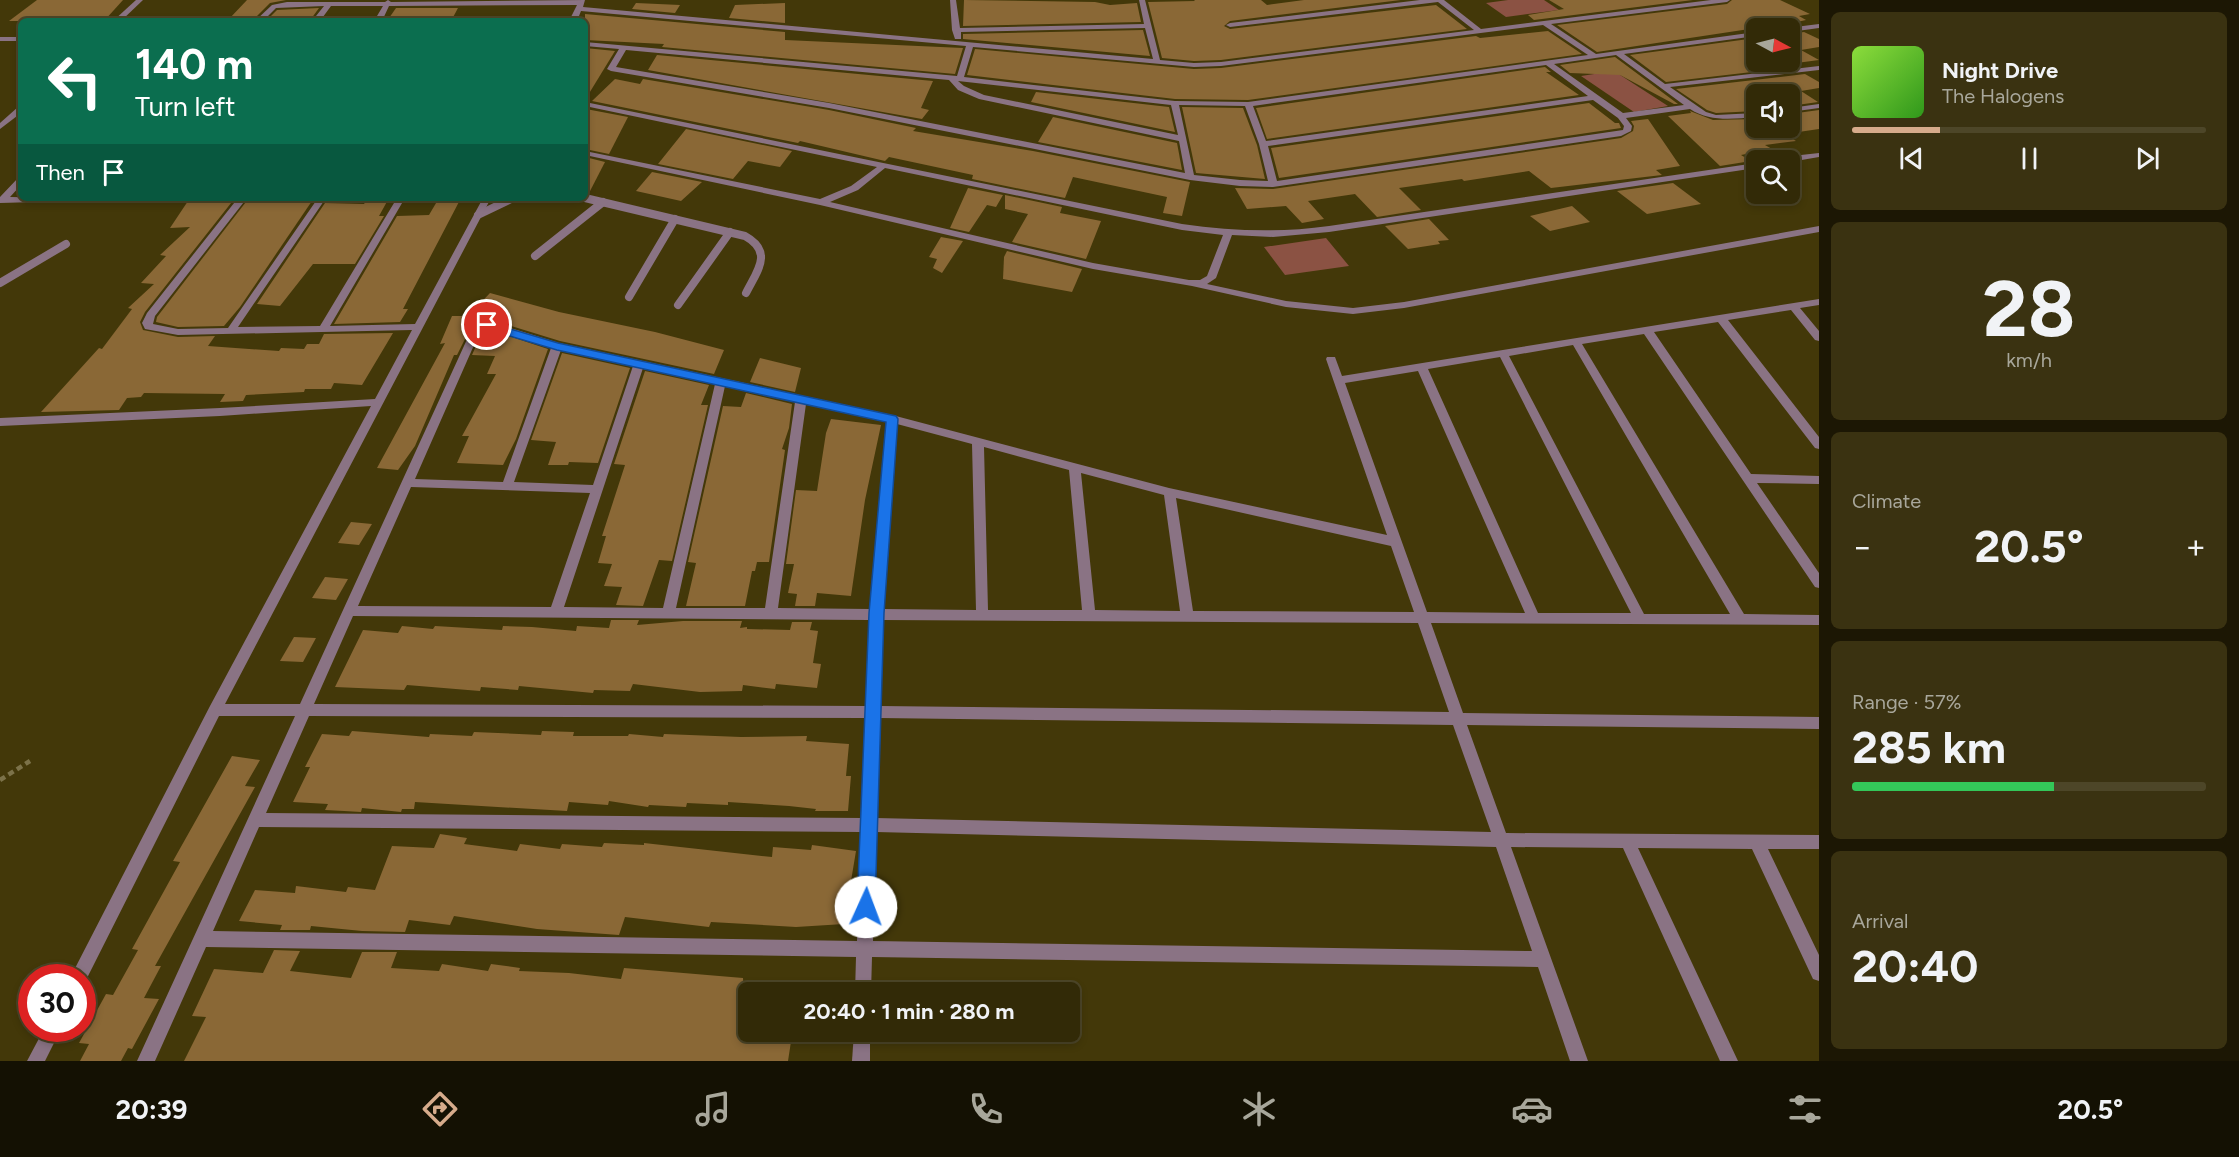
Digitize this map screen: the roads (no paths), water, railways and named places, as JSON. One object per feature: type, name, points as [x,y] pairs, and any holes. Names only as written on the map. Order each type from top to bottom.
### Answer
[{"type":"street","points":[[120,18],[140,0]]},
{"type":"street","points":[[953,0],[959,43]]},
{"type":"street","points":[[1142,0],[1157,62]]},
{"type":"street","points":[[1230,25],[1439,0],[1478,30]]},
{"type":"street","points":[[262,18],[279,4],[388,2],[581,4],[1157,62],[1221,64],[1727,0]]},
{"type":"street","points":[[380,18],[388,2]]},
{"type":"street","points":[[318,18],[330,3]]},
{"type":"street","points":[[574,18],[581,4]]},
{"type":"street","points":[[1543,22],[1593,55]]},
{"type":"street","points":[[956,30],[1149,26]]},
{"type":"street","points":[[1800,29],[1819,26]]},
{"type":"street","points":[[588,44],[1028,86],[1175,103],[1248,104],[1746,35]]},
{"type":"street","points":[[0,39],[18,39]]},
{"type":"street","points":[[956,79],[970,44]]},
{"type":"street","points":[[623,48],[611,69],[836,108],[1190,177],[1273,184],[1621,134],[1627,130],[1628,126],[1621,116],[1546,62]]},
{"type":"street","points":[[1616,52],[1703,114],[1716,117],[1746,116]]},
{"type":"street","points":[[1663,86],[1819,68]]},
{"type":"street","points":[[956,79],[961,88],[1003,103],[1183,139]]},
{"type":"street","points":[[1003,103],[1028,86]]},
{"type":"street","points":[[1263,144],[1595,97]]},
{"type":"street","points":[[1175,103],[1190,177]]},
{"type":"street","points":[[1248,104],[1263,144],[1273,184]]},
{"type":"street","points":[[588,105],[1182,227],[1228,234],[1286,235],[1746,166]]},
{"type":"street","points":[[1621,116],[1692,106]]},
{"type":"street","points":[[1800,109],[1819,106]]},
{"type":"street","points":[[0,127],[18,111]]},
{"type":"street","points":[[0,116],[12,116]]},
{"type":"street","points":[[588,154],[820,202],[1092,266],[1286,304],[1353,311],[1404,305],[1819,229]]},
{"type":"street","points":[[1800,158],[1819,155]]},
{"type":"street","points":[[820,202],[850,192],[882,166]]},
{"type":"street","points":[[1,200],[18,183]]},
{"type":"street","points":[[1,200],[18,200]]},
{"type":"street","points":[[241,201],[150,315],[147,323],[149,327],[178,332],[419,327]]},
{"type":"street","points":[[230,332],[320,201]]},
{"type":"street","points":[[322,330],[400,201]]},
{"type":"street","points":[[85,964],[215,710],[485,201]]},
{"type":"street","points":[[1189,284],[1202,283],[1211,278],[1228,234]]},
{"type":"street","points":[[1339,380],[1819,302]]},
{"type":"street","points":[[1793,306],[1819,338]]},
{"type":"street","points":[[1721,318],[1819,444]]},
{"type":"street","points":[[146,1061],[478,329],[491,325],[557,346],[892,419],[1169,492],[1396,542]]},
{"type":"street","points":[[1647,330],[1819,583]]},
{"type":"street","points":[[1576,342],[1740,619]]},
{"type":"street","points":[[507,486],[557,346]]},
{"type":"street","points":[[1503,354],[1640,618]]},
{"type":"street","points":[[1331,359],[1579,1061]]},
{"type":"street","points":[[556,611],[639,364]]},
{"type":"street","points":[[1422,366],[1534,618]]},
{"type":"street","points":[[669,612],[721,382]]},
{"type":"street","points":[[771,612],[801,399]]},
{"type":"street","points":[[0,422],[379,402]]},
{"type":"street","points":[[863,982],[876,613],[892,419]]},
{"type":"street","points":[[978,441],[982,614]]},
{"type":"street","points":[[1075,468],[1089,615]]},
{"type":"street","points":[[1747,478],[1819,480]]},
{"type":"street","points":[[408,483],[597,489]]},
{"type":"street","points":[[1169,492],[1186,615]]},
{"type":"street","points":[[350,611],[1819,620]]},
{"type":"street","points":[[215,710],[873,712],[1819,723]]},
{"type":"street","points":[[255,820],[869,825],[1501,840],[1819,842]]},
{"type":"street","points":[[1627,841],[1729,1061]]},
{"type":"street","points":[[1756,842],[1819,973]]},
{"type":"street","points":[[201,939],[1543,959]]},
{"type":"street","points":[[36,1061],[46,1042]]},
{"type":"street","points":[[861,1061],[862,1042]]},
{"type":"lane","points":[[588,199],[730,232],[756,241],[762,248],[762,257],[746,293]]},
{"type":"lane","points":[[478,215],[507,201]]},
{"type":"lane","points":[[535,255],[603,202]]},
{"type":"lane","points":[[629,297],[675,219]]},
{"type":"lane","points":[[678,304],[730,232]]},
{"type":"lane","points":[[0,283],[66,244]]}]
